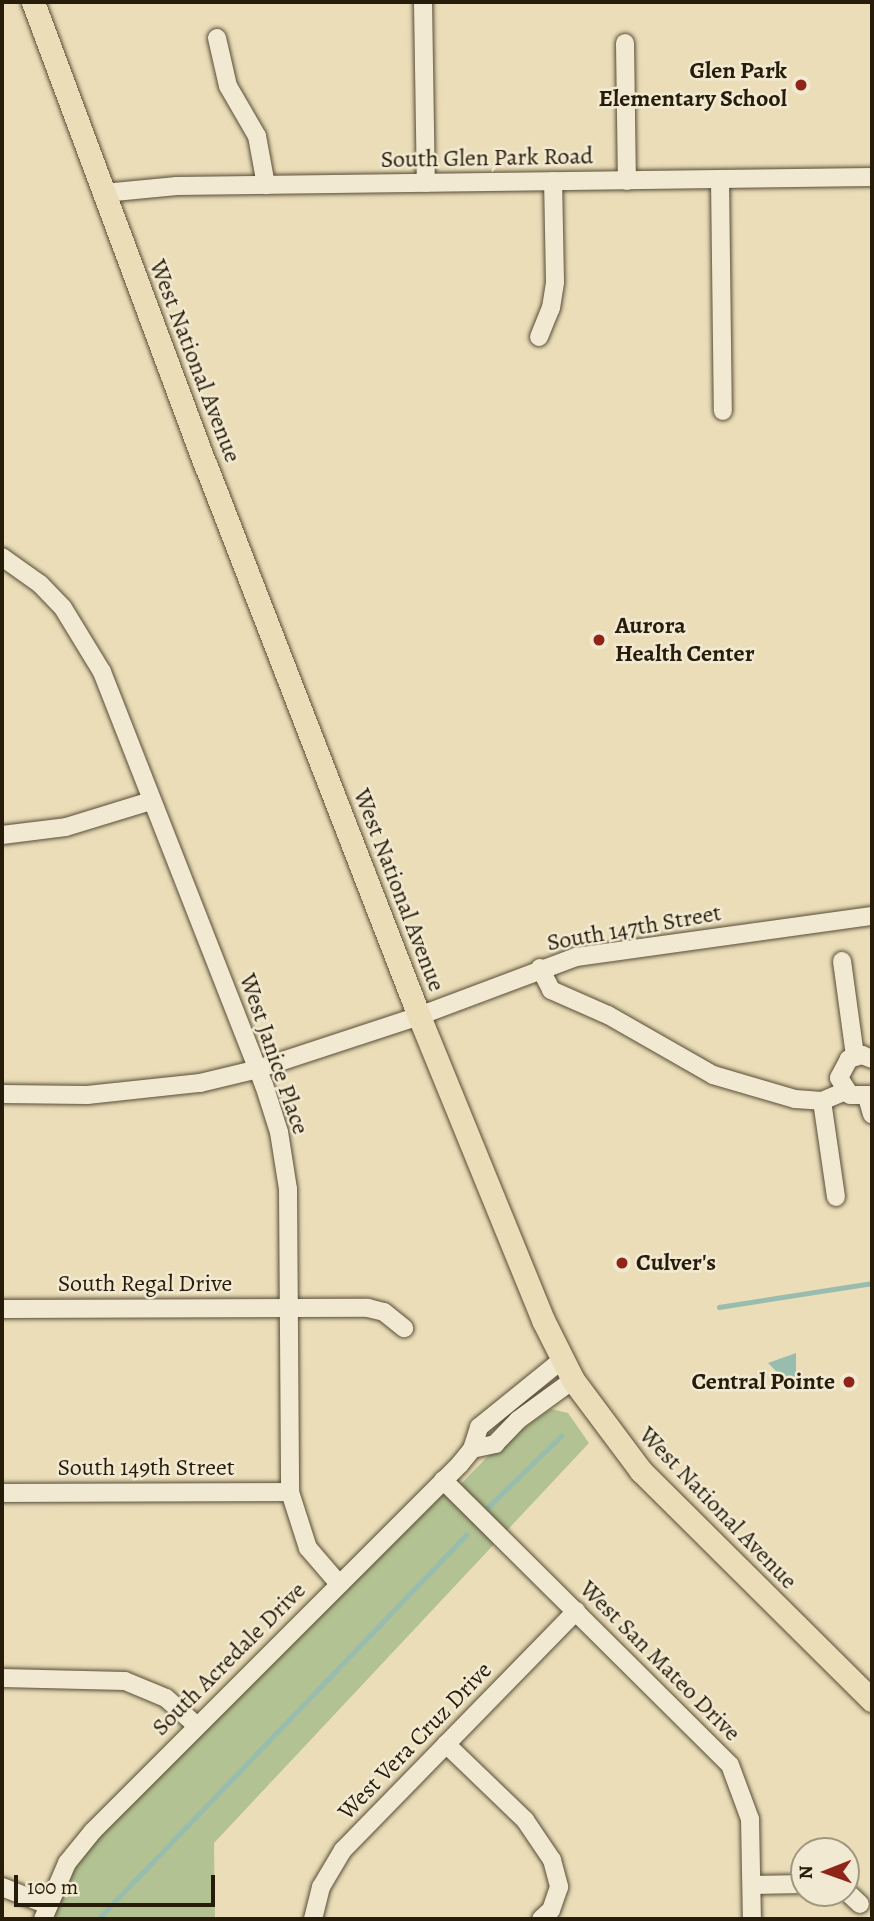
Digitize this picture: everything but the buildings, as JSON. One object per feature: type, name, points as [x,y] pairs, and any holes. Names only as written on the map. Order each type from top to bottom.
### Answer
[{"type":"main road","name":"West National Avenue","points":[[33,2],[419,1016],[536,1306],[573,1380],[611,1433],[678,1512],[872,1700]]},
{"type":"street","points":[[423,2],[426,183]]},
{"type":"street","points":[[217,38],[228,86],[257,135],[266,185]]},
{"type":"street","points":[[625,43],[627,181]]},
{"type":"street","name":"South Glen Park Road","points":[[104,193],[266,185],[872,177]]},
{"type":"street","points":[[720,179],[723,411]]},
{"type":"street","points":[[539,337],[551,308],[555,282],[553,181]]},
{"type":"street","name":"West Janice Place","points":[[2,557],[26,573],[63,608],[91,650],[258,1069],[286,1164],[289,1492],[307,1548],[339,1584]]},
{"type":"street","points":[[2,835],[66,827],[151,802]]},
{"type":"street","name":"South 147th Street","points":[[2,1094],[145,1091],[258,1069],[419,1016],[540,968],[576,957],[872,916]]},
{"type":"street","points":[[842,961],[864,1058],[841,1070],[845,1091],[870,1102]]},
{"type":"street","points":[[540,968],[551,990],[608,1015],[713,1075],[764,1094],[822,1101],[845,1091]]},
{"type":"street","points":[[822,1101],[836,1197]]},
{"type":"street","name":"South Regal Drive","points":[[2,1308],[378,1310],[404,1328]]},
{"type":"street","name":"South Acredale Drive","points":[[45,1912],[77,1849],[443,1480],[472,1449],[479,1427],[563,1359]]},
{"type":"street","name":"South Acredale Drive","points":[[472,1449],[495,1444],[518,1420],[573,1380]]},
{"type":"street","name":"West San Mateo Drive","points":[[443,1480],[730,1765],[751,1819],[752,1919]]},
{"type":"street","name":"South 149th Street","points":[[2,1493],[289,1492]]},
{"type":"street","name":"West Vera Cruz Drive","points":[[313,1919],[321,1887],[343,1850],[576,1611]]},
{"type":"street","points":[[2,1678],[125,1681],[166,1698],[197,1726]]},
{"type":"street","points":[[446,1744],[526,1820],[552,1860],[559,1887],[551,1910],[541,1919]]},
{"type":"street","points":[[752,1885],[790,1884]]},
{"type":"street","points":[[2,1887],[45,1912]]},
{"type":"green space","points":[[551,1409],[568,1413],[589,1443],[214,1843],[215,1919],[48,1919],[72,1863],[435,1498],[460,1485],[497,1447]]},
{"type":"shaded area","points":[[796,1353],[796,1391],[768,1363]]},
{"type":"waterway","points":[[719,1307],[872,1283]]},
{"type":"waterway","points":[[488,1507],[561,1436]]},
{"type":"waterway","points":[[98,1919],[466,1535]]},
{"type":"place","name":"Glen Park Elementary School","points":[[801,85]]},
{"type":"place","name":"Aurora Health Center","points":[[599,640]]},
{"type":"place","name":"Culver's","points":[[622,1263]]},
{"type":"place","name":"Central Pointe","points":[[849,1382]]}]
